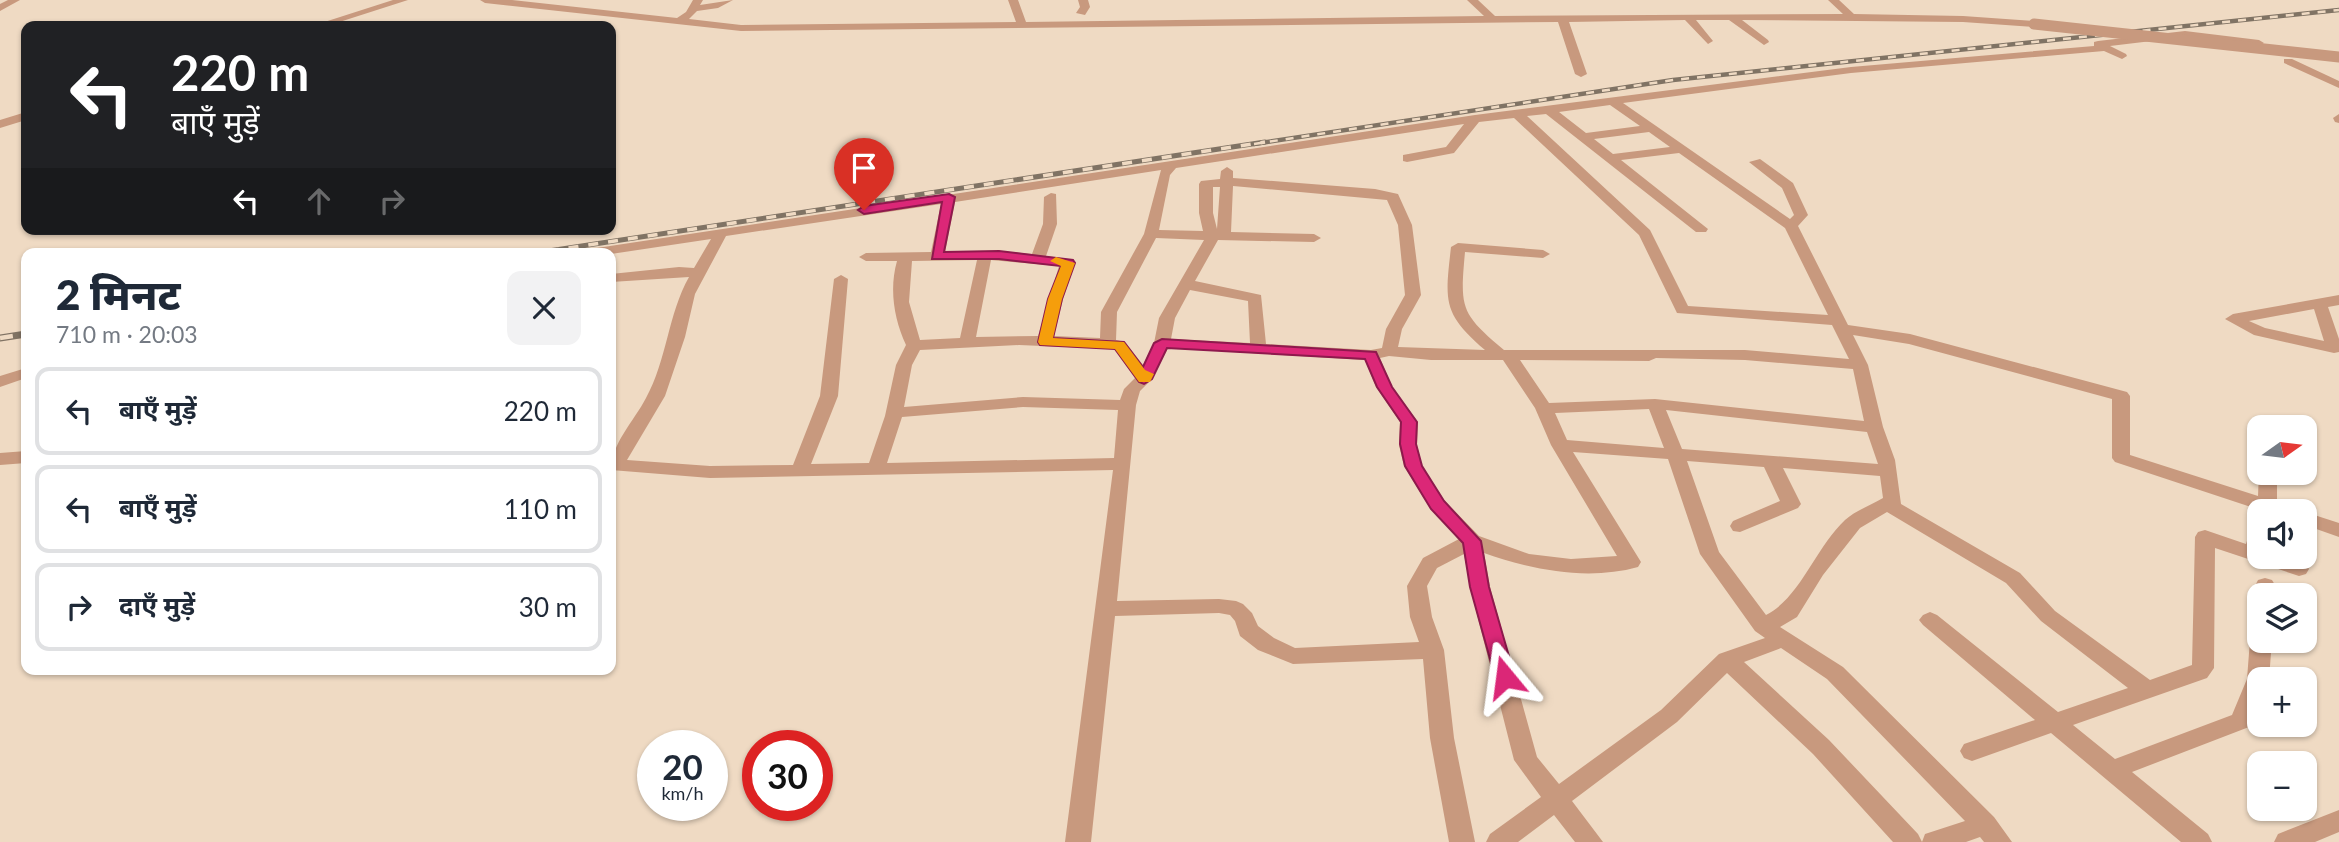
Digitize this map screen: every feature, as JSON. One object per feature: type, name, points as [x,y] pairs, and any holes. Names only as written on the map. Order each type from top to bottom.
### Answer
[{"type":"street","points":[[0,8],[15,0]]},
{"type":"street","points":[[348,21],[403,0]]},
{"type":"street","points":[[485,0],[741,28],[1562,17],[1910,17],[2034,24],[2339,55]]},
{"type":"street","points":[[676,23],[697,4],[714,6],[728,0]]},
{"type":"street","points":[[1013,0],[1022,25]]},
{"type":"street","points":[[1081,13],[1085,7],[1083,0]]},
{"type":"street","points":[[1472,0],[1491,18]]},
{"type":"street","points":[[1833,0],[1849,14]]},
{"type":"street","points":[[1725,16],[1812,10],[1849,14],[1959,15],[2077,24]]},
{"type":"street","points":[[1725,16],[1764,42]]},
{"type":"street","points":[[1562,17],[1581,74]]},
{"type":"street","points":[[1688,17],[1708,41]]},
{"type":"street","points":[[2122,56],[2098,44],[2185,34],[2339,55]]},
{"type":"street","points":[[616,249],[1475,119],[1851,70],[2105,48]]},
{"type":"street","points":[[2288,61],[2339,85]]},
{"type":"street","points":[[1499,842],[1669,716],[1727,660],[1772,633],[1853,523],[1894,501],[1860,365],[1791,226],[1612,101]]},
{"type":"street","points":[[1549,110],[1701,229]]},
{"type":"street","points":[[1517,114],[1555,146],[1645,233],[1682,310],[1842,325],[1910,339],[2122,396],[2121,458],[2247,500]]},
{"type":"street","points":[[0,124],[21,118]]},
{"type":"street","points":[[1419,170],[1406,158],[1450,150],[1475,119]]},
{"type":"street","points":[[1585,137],[1652,128]]},
{"type":"street","points":[[1610,158],[1683,149]]},
{"type":"street","points":[[1078,842],[1123,464],[1127,405],[1132,388],[1144,379],[1162,343],[1167,318],[1185,284],[1212,237],[1224,231],[1229,182],[1228,161],[1219,159]]},
{"type":"street","points":[[1755,162],[1788,186],[1801,215],[1791,226]]},
{"type":"street","points":[[1108,343],[1109,312],[1151,233],[1164,175],[1170,167]]},
{"type":"street","points":[[1212,237],[1206,213],[1206,184],[1229,182],[1375,193],[1392,197],[1405,225],[1413,295],[1380,353],[1384,387],[1409,422],[1408,444],[1413,466],[1437,505],[1472,541],[1527,561],[1571,566],[1631,562],[1560,445],[1544,408],[1503,354],[1462,322],[1453,303],[1458,247],[1543,254]]},
{"type":"street","points":[[937,257],[949,197]]},
{"type":"street","points":[[1038,259],[1050,224],[1051,197]]},
{"type":"street","points":[[616,459],[656,396],[677,337],[687,294],[721,233]]},
{"type":"street","points":[[1151,233],[1212,237],[1314,238]]},
{"type":"street","points":[[967,343],[985,255]]},
{"type":"street","points":[[866,257],[985,255],[1068,263],[1055,299],[1045,342]]},
{"type":"street","points":[[906,257],[900,274],[906,330],[914,345]]},
{"type":"street","points":[[616,277],[679,271],[698,273]]},
{"type":"street","points":[[800,469],[829,396],[841,279]]},
{"type":"street","points":[[1185,284],[1256,298],[1258,349]]},
{"type":"street","points":[[2319,302],[2334,348],[2260,332],[2233,319],[2283,308],[2319,302],[2339,300]]},
{"type":"street","points":[[914,345],[1108,343],[1119,345],[1144,379]]},
{"type":"street","points":[[1162,343],[1432,355],[1745,355],[1860,365]]},
{"type":"street","points":[[876,469],[904,365],[914,345]]},
{"type":"street","points":[[0,382],[21,375]]},
{"type":"street","points":[[894,410],[907,414],[1037,402],[1127,405]]},
{"type":"street","points":[[1544,408],[1655,404],[1874,427]]},
{"type":"street","points":[[1655,404],[1710,554],[1772,633],[1835,673],[1992,834]]},
{"type":"street","points":[[1560,445],[1887,471]]},
{"type":"street","points":[[0,459],[21,457]]},
{"type":"street","points":[[1740,526],[1791,504],[1771,463]]},
{"type":"street","points":[[616,464],[710,472],[1123,464]]},
{"type":"street","points":[[1887,504],[2013,578],[2048,616],[2147,690]]},
{"type":"street","points":[[2317,522],[2339,530]]},
{"type":"street","points":[[1972,751],[2199,673],[2203,668],[2205,537],[2247,552]]},
{"type":"street","points":[[1462,842],[1442,738],[1433,650],[1421,617],[1417,586],[1430,564],[1472,541]]},
{"type":"street","points":[[1472,541],[1480,587],[1526,760],[1590,842]]},
{"type":"street","points":[[1105,609],[1219,606],[1236,609],[1245,618],[1248,630],[1266,644],[1293,656],[1433,650]]},
{"type":"street","points":[[1930,620],[2199,842]]},
{"type":"street","points":[[2112,771],[2241,721],[2258,679],[2260,653]]},
{"type":"street","points":[[1727,660],[1821,747],[1909,842]]},
{"type":"street","points":[[2287,842],[2339,821]]},
{"type":"street","points":[[1934,842],[1992,834]]},
{"type":"railway","points":[[1254,144],[1673,80],[2339,10]]},
{"type":"railway","points":[[568,248],[1265,142]]},
{"type":"railway","points":[[0,338],[21,335]]},
{"type":"slow traffic","points":[[1056,261],[1068,263],[1055,299],[1045,342],[1119,345],[1144,379],[1147,374]]},
{"type":"route","points":[[864,210],[949,197],[937,257],[999,255],[1068,263],[1055,299],[1045,342],[1119,345],[1144,379],[1162,343],[1371,355],[1384,387],[1409,422],[1408,444],[1413,466],[1437,505],[1472,541],[1480,587],[1505,677]]}]
